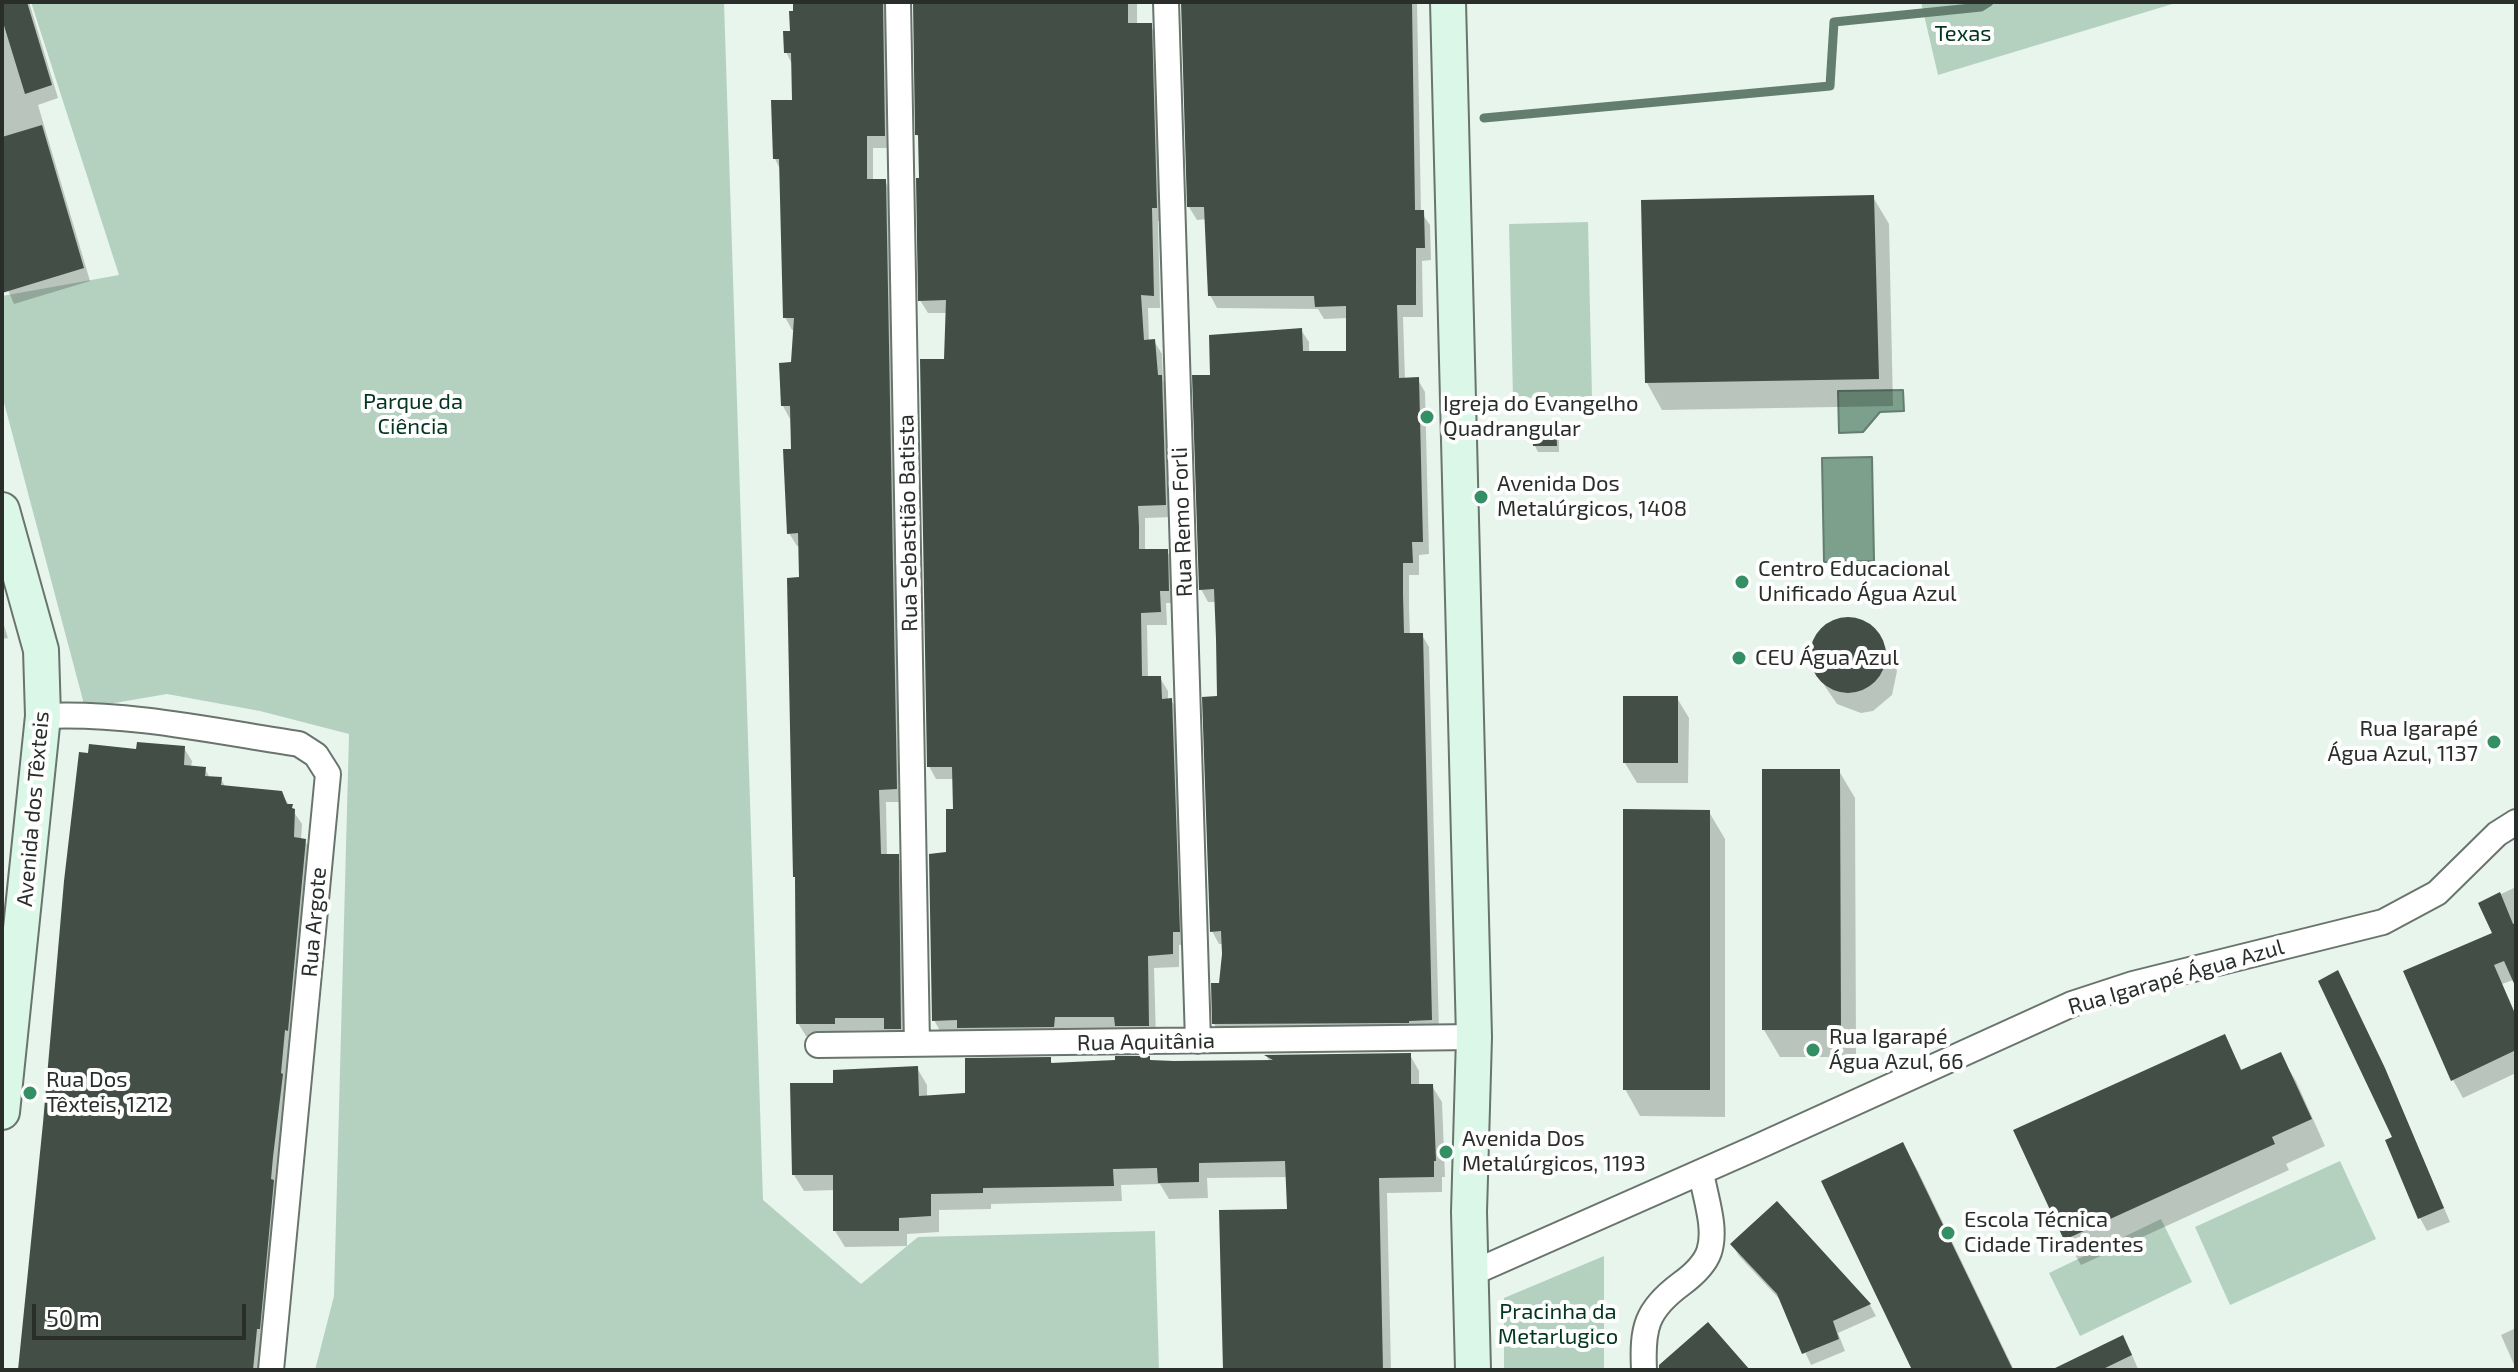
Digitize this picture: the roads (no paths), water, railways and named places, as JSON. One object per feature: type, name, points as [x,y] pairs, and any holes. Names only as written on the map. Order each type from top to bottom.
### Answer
[{"type":"main road","points":[[1448,2],[1474,1037],[1469,1196],[1473,1370]]},
{"type":"main road","name":"Avenida dos Têxteis","points":[[2,510],[41,650],[43,716],[2,1112]]},
{"type":"street","name":"Rua Sebastião Batista","points":[[898,2],[917,1044]]},
{"type":"street","name":"Rua Remo Forli","points":[[1166,2],[1198,1041]]},
{"type":"street","name":"Rua Argote","points":[[43,716],[88,714],[136,718],[299,744],[316,755],[328,774],[271,1370]]},
{"type":"street","name":"Rua Igarapé Água Azul","points":[[1470,1274],[2072,1004],[2146,981],[2383,922],[2437,893],[2497,834],[2516,822]]},
{"type":"street","name":"Rua Aquitânia","points":[[818,1045],[1474,1037]]},
{"type":"street","points":[[1644,1370],[1645,1325],[1652,1310],[1666,1295],[1696,1273],[1708,1253],[1712,1233],[1701,1172]]},
{"type":"waterway","points":[[1484,118],[1830,86],[1834,22],[1981,7],[1989,2]]},
{"type":"place","name":"Igreja do Evangelho Quadrangular","points":[[1427,417]]},
{"type":"place","name":"Avenida Dos Metalúrgicos, 1408","points":[[1481,497]]},
{"type":"place","name":"Centro Educacional Unificado Água Azul","points":[[1742,582]]},
{"type":"place","name":"CEU Água Azul","points":[[1739,658]]},
{"type":"place","name":"Rua Igarapé Água Azul, 1137","points":[[2494,742]]},
{"type":"place","name":"Rua Igarapé Água Azul, 66","points":[[1813,1050]]},
{"type":"place","name":"Rua Dos Têxteis, 1212","points":[[30,1093]]},
{"type":"place","name":"Avenida Dos Metalúrgicos, 1193","points":[[1446,1152]]},
{"type":"place","name":"Escola Técnica Cidade Tiradentes","points":[[1948,1233]]},
{"type":"park label","name":"Texas","points":[[1963,34]]},
{"type":"park label","name":"Parque da Ciência","points":[[413,414]]},
{"type":"park label","name":"Pracinha da Metarlugico","points":[[1558,1324]]}]
